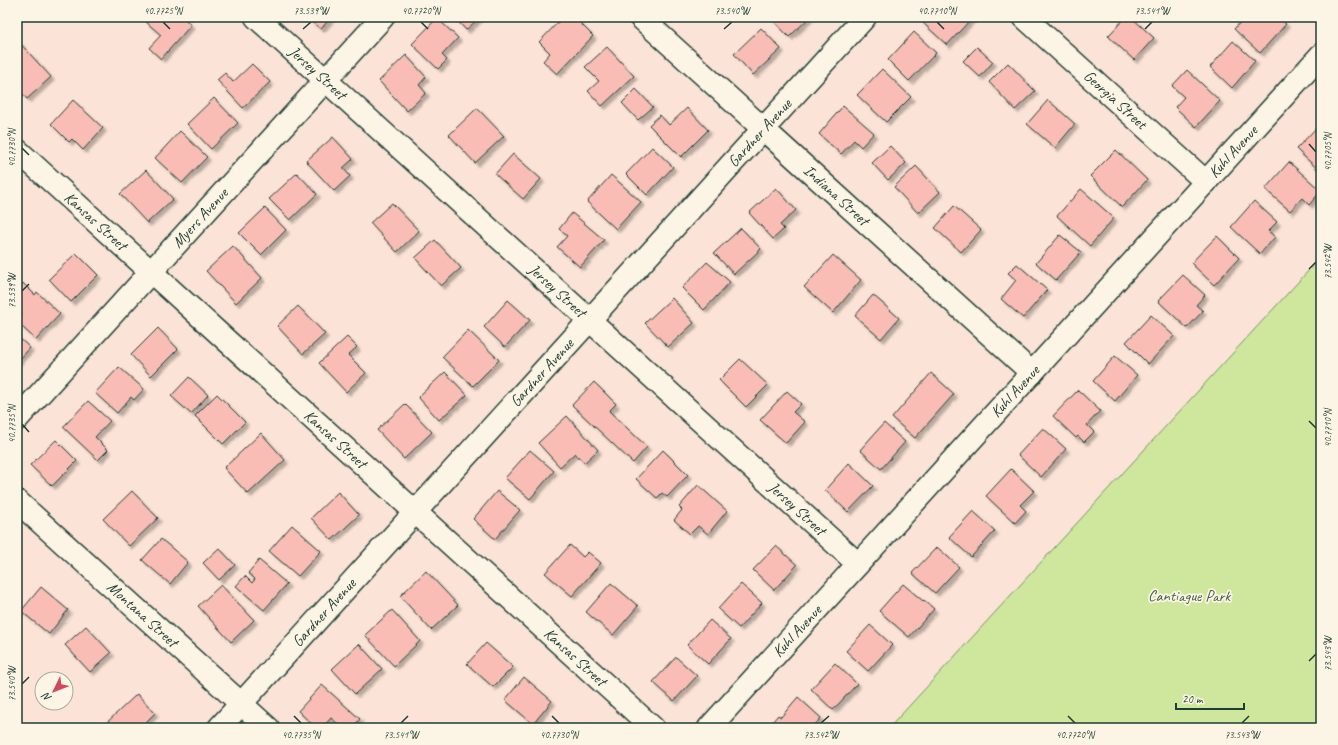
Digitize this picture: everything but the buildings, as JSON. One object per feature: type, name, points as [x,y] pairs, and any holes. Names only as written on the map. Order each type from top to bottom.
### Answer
[{"type":"street","name":"Jersey Street","points":[[256,17],[858,564]]},
{"type":"street","name":"Myers Avenue","points":[[17,419],[383,17]]},
{"type":"street","name":"Indiana Street","points":[[640,17],[1032,373]]},
{"type":"street","name":"Gardner Avenue","points":[[219,728],[865,17]]},
{"type":"street","name":"Georgia Street","points":[[1024,17],[1206,182]]},
{"type":"street","name":"Kuhl Avenue","points":[[709,728],[1321,55]]},
{"type":"street","name":"Kansas Street","points":[[17,150],[653,728]]},
{"type":"street","name":"Montana Street","points":[[17,501],[268,728]]},
{"type":"green space","name":"Cantiague Park","points":[[1321,257],[1321,728],[889,728]]}]
